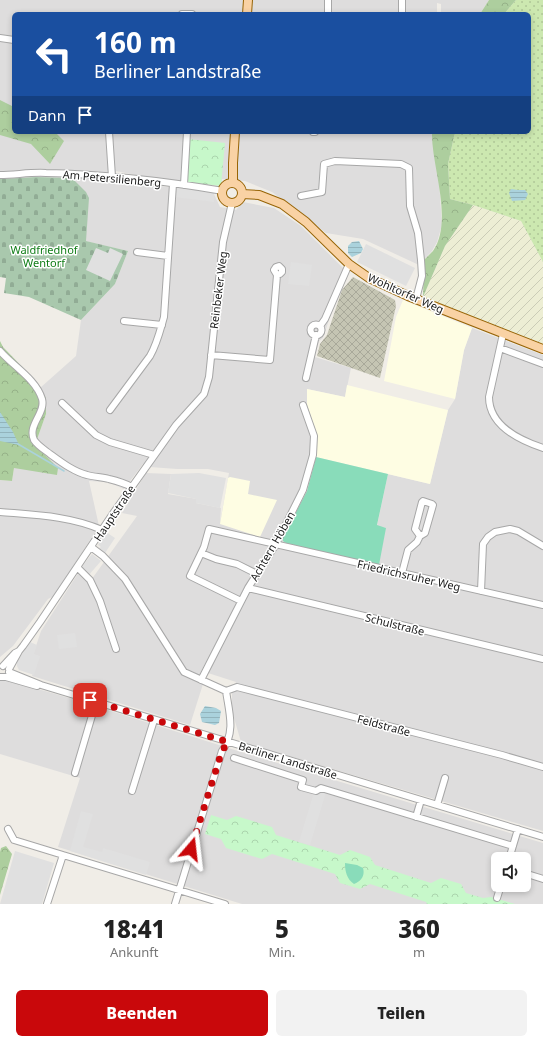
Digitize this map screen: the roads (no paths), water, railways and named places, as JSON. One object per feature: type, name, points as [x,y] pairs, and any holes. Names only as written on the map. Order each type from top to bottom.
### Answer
[{"type":"main road","points":[[247,12],[248,0]]},
{"type":"main road","points":[[233,183],[232,163],[235,134]]},
{"type":"main road","points":[[233,183],[241,188],[242,194],[237,201],[232,203],[224,199],[223,191],[227,184],[233,183]]},
{"type":"main road","name":"Wohltorfer Weg","points":[[242,194],[259,195],[282,204],[306,222],[349,264],[369,278],[416,299],[543,349]]},
{"type":"street","points":[[328,0],[328,12]]},
{"type":"street","points":[[402,0],[402,12]]},
{"type":"street","points":[[0,38],[12,40]]},
{"type":"street","points":[[109,134],[112,177]]},
{"type":"street","points":[[184,185],[187,134]]},
{"type":"street","points":[[301,196],[322,192],[324,164],[335,161],[401,164],[409,168],[410,206],[418,233],[422,276],[416,299]]},
{"type":"street","name":"Am Petersilienberg","points":[[0,175],[45,173],[112,177],[223,191]]},
{"type":"street","points":[[110,410],[150,356],[155,347],[162,325],[164,317],[173,184]]},
{"type":"street","name":"Reinbeker Weg","points":[[209,377],[223,242],[232,203]]},
{"type":"street","points":[[137,252],[168,256]]},
{"type":"street","points":[[306,378],[316,335],[321,331],[320,326],[325,319],[349,264]]},
{"type":"street","points":[[211,355],[270,360],[277,274]]},
{"type":"street","points":[[124,321],[162,325]]},
{"type":"street","points":[[503,334],[489,397],[490,408],[493,415],[509,432],[526,442],[543,448]]},
{"type":"street","points":[[500,348],[543,364]]},
{"type":"street","points":[[0,351],[29,379],[37,389],[42,400],[42,408],[33,427],[34,439],[41,448],[63,464],[76,471],[88,476],[108,478],[132,487]]},
{"type":"street","name":"Hauptstraße","points":[[5,671],[15,653],[40,622],[154,455],[176,425],[204,394],[209,377]]},
{"type":"street","points":[[62,403],[96,435],[110,442],[154,455]]},
{"type":"street","name":"Achtern Höben","points":[[201,680],[248,588],[276,544],[303,490],[313,455],[314,436],[303,405]]},
{"type":"street","points":[[402,573],[408,550],[418,542],[420,536],[425,533],[433,505],[423,501],[415,529],[420,536]]},
{"type":"street","points":[[0,512],[58,517],[90,525],[102,530]]},
{"type":"street","name":"Friedrichsruher Weg","points":[[201,552],[209,529],[543,605]]},
{"type":"street","points":[[481,591],[483,544],[492,534],[510,529],[518,531],[543,546]]},
{"type":"street","points":[[91,547],[103,556],[125,578],[184,672],[226,691],[231,728],[228,742],[222,751],[175,904]]},
{"type":"street","points":[[241,602],[190,576],[201,552],[216,559],[237,564],[257,574]]},
{"type":"street","points":[[77,567],[90,580],[100,601],[116,649]]},
{"type":"street","name":"Schulstraße","points":[[248,588],[543,659]]},
{"type":"street","name":"Berliner Landstraße","points":[[5,671],[34,686],[41,685],[543,837]]},
{"type":"street","name":"Feldstraße","points":[[226,691],[237,687],[487,751],[543,767]]},
{"type":"street","points":[[74,773],[96,702]]},
{"type":"street","points":[[132,791],[154,720]]},
{"type":"street","name":"Berliner Landstraße","points":[[234,758],[303,780],[301,787],[316,791],[321,788],[513,846]]},
{"type":"street","points":[[437,805],[445,778]]},
{"type":"street","points":[[416,817],[421,800]]},
{"type":"street","points":[[8,829],[14,840],[225,904]]},
{"type":"street","points":[[511,852],[518,829]]},
{"type":"street","points":[[48,904],[63,855]]},
{"type":"street","points":[[531,875],[543,879]]},
{"type":"street","points":[[497,898],[499,892]]},
{"type":"water","points":[[511,189],[525,190],[528,194],[525,200],[512,201],[509,193]]},
{"type":"water","points":[[359,241],[363,249],[361,253],[352,257],[348,253],[348,246],[352,242]]},
{"type":"water","points":[[0,412],[13,432],[19,445],[0,441]]},
{"type":"water","points":[[205,706],[216,708],[221,711],[219,723],[215,725],[202,722],[200,714]]},
{"type":"waterway","points":[[18,444],[64,471]]},
{"type":"park label","name":"Waldfriedhof Wentorf","points":[[44,255]]}]
